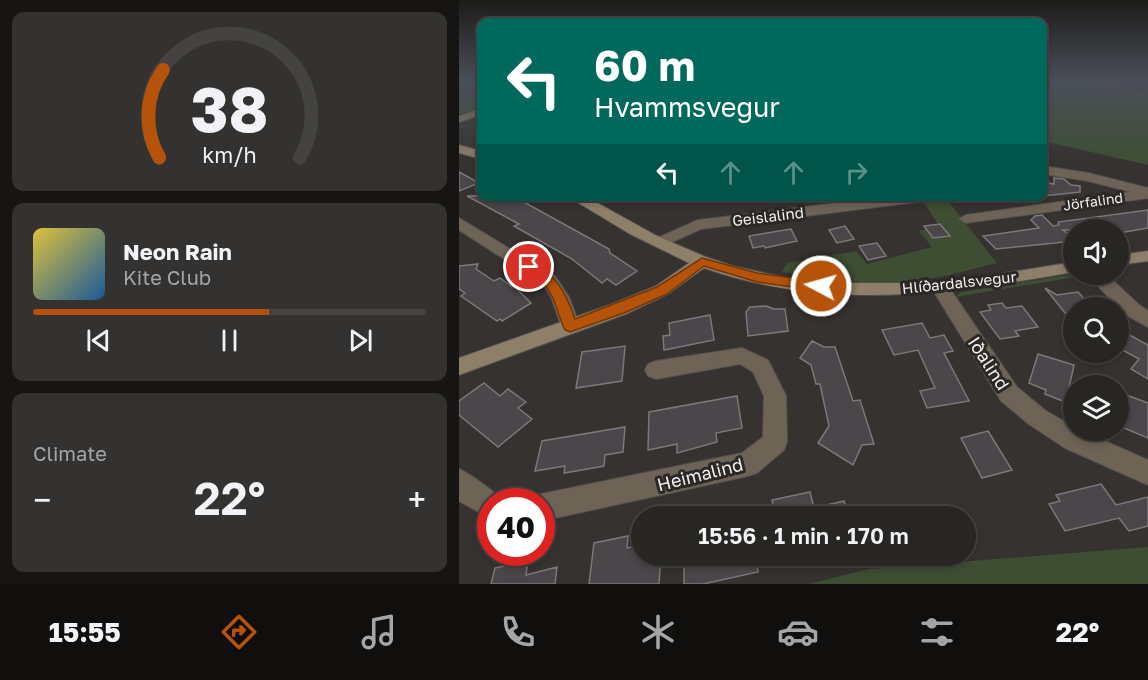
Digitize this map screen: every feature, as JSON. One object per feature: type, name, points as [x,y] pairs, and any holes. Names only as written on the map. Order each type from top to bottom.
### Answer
[{"type":"street","points":[[459,116],[477,111]]},
{"type":"street","points":[[459,149],[477,153]]},
{"type":"street","name":"Jörfalind","points":[[1047,171],[1088,177],[1148,193]]},
{"type":"street","name":"Jörfalind","points":[[966,219],[1148,193]]},
{"type":"street","name":"Hlíðardalsvegur","points":[[583,201],[659,243],[702,262],[757,277],[804,285],[870,290],[940,287],[1063,269]]},
{"type":"street","name":"Geislalind","points":[[659,243],[698,225],[893,201]]},
{"type":"street","points":[[459,223],[549,280],[560,297],[570,326]]},
{"type":"street","points":[[1129,259],[1148,256]]},
{"type":"street","points":[[459,367],[619,309],[662,290],[702,262]]},
{"type":"street","points":[[1106,285],[1131,309],[1148,320]]},
{"type":"street","name":"Iðalind","points":[[940,287],[1009,394],[1038,418],[1074,440],[1148,473]]},
{"type":"street","name":"Heimalind","points":[[555,505],[748,464],[775,442],[775,396],[761,366],[742,356],[656,370]]},
{"type":"street","points":[[459,483],[477,497]]},
{"type":"green space","points":[[459,108],[477,108],[477,109],[459,114]]},
{"type":"green space","points":[[1047,108],[1148,108],[1148,165],[1047,142]]},
{"type":"green space","points":[[923,201],[948,201],[997,263],[939,277],[902,282],[851,281],[782,272],[787,263],[856,251],[867,264],[932,247],[919,231],[939,226]]},
{"type":"green space","points":[[1063,276],[1063,279],[956,297],[960,292]]},
{"type":"green space","points":[[1148,547],[1148,584],[809,584],[869,569],[907,566],[976,566],[976,561]]},
{"type":"building","points":[[459,172],[477,182],[477,184],[459,191]]},
{"type":"building","points":[[1054,178],[1064,179],[1071,185],[1080,186],[1080,192],[1047,196],[1047,183],[1054,184]]},
{"type":"building","points":[[467,196],[477,196],[477,201],[522,201],[609,249],[610,253],[637,271],[616,285],[607,279],[602,283],[572,259],[514,226],[519,224]]},
{"type":"building","points":[[1148,210],[1148,228],[1129,231],[1129,219],[1080,219]]},
{"type":"building","points":[[1042,215],[1053,226],[1059,225],[1058,222],[1063,221],[1063,242],[996,249],[983,236],[1039,228],[1031,220],[1035,216]]},
{"type":"building","points":[[940,224],[950,236],[933,238],[924,226]]},
{"type":"building","points":[[845,226],[854,239],[837,243],[829,230]]},
{"type":"building","points":[[791,229],[797,241],[765,248],[764,246],[753,248],[749,236]]},
{"type":"building","points":[[877,243],[886,256],[868,260],[859,246]]},
{"type":"building","points":[[478,264],[476,269],[494,281],[500,278],[512,287],[514,286],[531,303],[502,321],[500,319],[497,321],[461,296],[465,293],[459,289],[459,266]]},
{"type":"building","points":[[1045,288],[1057,295],[1078,292],[1083,297],[1063,297],[1063,310]]},
{"type":"building","points":[[1002,303],[1006,308],[1022,306],[1038,327],[1015,331],[1019,336],[1000,339],[980,312],[991,310],[988,305]]},
{"type":"building","points":[[766,306],[785,309],[788,331],[748,336],[746,312],[750,307]]},
{"type":"building","points":[[710,315],[714,340],[664,350],[663,336],[670,335],[669,323]]},
{"type":"building","points":[[922,323],[930,338],[944,335],[953,351],[944,353],[969,401],[927,408],[920,391],[935,388],[918,350],[894,355],[882,330]]},
{"type":"building","points":[[1129,335],[1148,345],[1148,379],[1131,369],[1139,359],[1129,354]]},
{"type":"building","points":[[812,341],[824,347],[835,347],[853,401],[860,400],[874,444],[862,445],[853,465],[818,443],[829,426],[820,384],[816,384],[811,365],[800,358]]},
{"type":"building","points":[[625,346],[622,381],[576,388],[582,352]]},
{"type":"building","points":[[1038,354],[1074,365],[1072,375],[1063,375],[1063,401],[1045,394],[1046,390],[1029,383]]},
{"type":"building","points":[[484,383],[500,396],[508,389],[526,402],[518,408],[532,419],[498,447],[459,415],[459,401]]},
{"type":"building","points":[[737,396],[742,428],[716,433],[717,442],[677,453],[677,444],[648,450],[649,412]]},
{"type":"building","points":[[1129,396],[1148,403],[1148,438],[1129,430]]},
{"type":"building","points":[[625,427],[623,452],[605,455],[604,466],[564,473],[565,466],[535,471],[542,441]]},
{"type":"building","points":[[988,431],[1012,470],[982,478],[961,438]]},
{"type":"building","points":[[1101,484],[1116,505],[1148,497],[1148,526],[1129,531],[1119,518],[1065,531],[1049,504],[1060,501],[1056,495]]},
{"type":"building","points":[[810,492],[814,506],[773,506],[772,500]]},
{"type":"building","points":[[844,501],[846,506],[823,506]]},
{"type":"building","points":[[628,536],[627,548],[631,547],[631,566],[660,566],[659,584],[589,584],[594,543]]},
{"type":"building","points":[[527,566],[526,575],[557,567],[555,584],[491,584],[495,568]]},
{"type":"building","points":[[684,566],[757,566],[758,572],[703,584],[684,584]]},
{"type":"route","points":[[529,267],[549,280],[560,297],[570,326],[619,309],[662,290],[702,262],[757,277],[821,286]]}]
